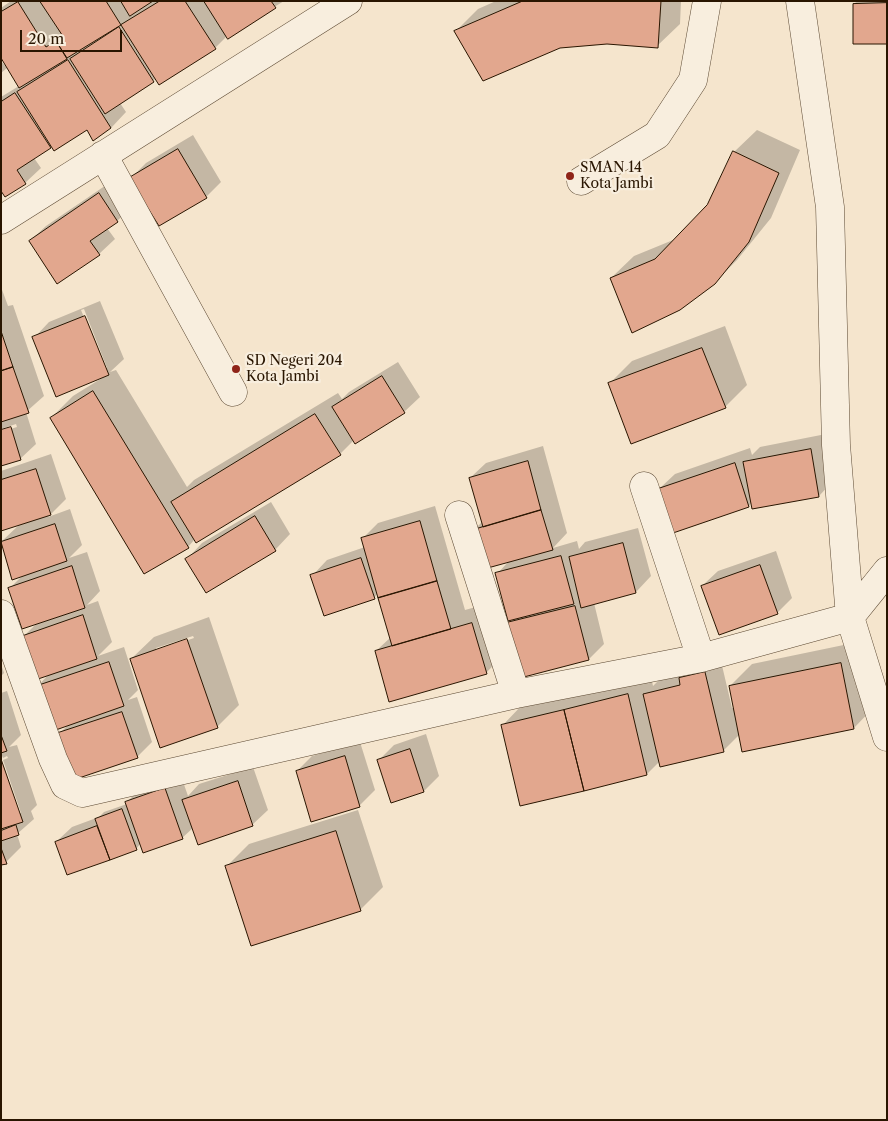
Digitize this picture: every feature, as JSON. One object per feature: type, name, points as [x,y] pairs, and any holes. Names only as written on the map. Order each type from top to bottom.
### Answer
[{"type":"street","points":[[1,220],[348,1]]},
{"type":"street","points":[[581,181],[657,135],[693,80],[707,1]]},
{"type":"street","points":[[800,1],[830,207],[836,445],[850,617],[887,737]]},
{"type":"street","points":[[103,156],[233,392]]},
{"type":"street","points":[[644,486],[701,658]]},
{"type":"street","points":[[459,515],[516,694]]},
{"type":"street","points":[[1,614],[53,759],[65,785],[82,793],[516,694],[701,658],[850,617],[887,571]]},
{"type":"building","points":[[40,1],[106,1],[121,25],[67,58],[56,41],[63,37]]},
{"type":"building","points":[[121,1],[153,1],[130,16]]},
{"type":"building","points":[[160,1],[185,1],[216,49],[159,85],[121,25]]},
{"type":"building","points":[[204,1],[271,1],[276,8],[228,39]]},
{"type":"building","points":[[523,1],[661,1],[658,48],[607,44],[560,48],[483,81],[454,31]]},
{"type":"building","points":[[18,2],[46,47],[56,41],[67,59],[19,88],[1,58],[1,12]]},
{"type":"building","points":[[887,3],[887,44],[853,44],[853,4]]},
{"type":"building","points":[[119,27],[154,82],[105,114],[70,59]]},
{"type":"building","points":[[68,60],[111,128],[93,141],[87,130],[54,151],[17,92]]},
{"type":"building","points":[[15,93],[51,148],[17,170],[26,184],[5,197],[1,191],[1,102]]},
{"type":"building","points":[[178,149],[207,198],[159,226],[129,178]]},
{"type":"building","points":[[733,151],[779,173],[749,242],[715,284],[680,310],[632,333],[610,278],[655,259],[707,205]]},
{"type":"building","points":[[99,193],[118,222],[90,241],[100,255],[57,284],[29,241]]},
{"type":"building","points":[[85,316],[109,375],[56,397],[32,337]]},
{"type":"building","points":[[1,331],[13,367],[1,371]]},
{"type":"building","points":[[702,348],[726,408],[631,444],[608,383]]},
{"type":"building","points":[[13,367],[29,413],[1,422],[1,371]]},
{"type":"building","points":[[382,376],[405,413],[355,444],[332,407]]},
{"type":"building","points":[[93,391],[189,548],[144,574],[50,418]]},
{"type":"building","points":[[315,414],[341,455],[196,543],[171,502]]},
{"type":"building","points":[[11,427],[21,460],[1,466],[1,430]]},
{"type":"building","points":[[811,449],[819,497],[752,509],[743,462]]},
{"type":"building","points":[[528,461],[541,510],[483,527],[469,478]]},
{"type":"building","points":[[735,463],[749,507],[673,533],[658,489]]},
{"type":"building","points":[[36,469],[51,515],[1,531],[1,480]]},
{"type":"building","points":[[541,510],[553,550],[484,569],[473,530]]},
{"type":"building","points":[[255,516],[276,551],[206,593],[185,559]]},
{"type":"building","points":[[420,521],[437,581],[378,598],[361,538]]},
{"type":"building","points":[[55,524],[67,561],[12,580],[1,542]]},
{"type":"building","points":[[623,543],[636,593],[581,608],[569,557]]},
{"type":"building","points":[[561,556],[574,604],[508,621],[495,573]]},
{"type":"building","points":[[361,558],[375,599],[324,616],[310,575]]},
{"type":"building","points":[[760,565],[778,614],[719,635],[701,586]]},
{"type":"building","points":[[72,566],[85,608],[22,629],[8,588]]},
{"type":"building","points":[[437,581],[451,629],[392,646],[378,598]]},
{"type":"building","points":[[575,606],[589,660],[520,678],[506,623]]},
{"type":"building","points":[[83,615],[97,659],[38,679],[23,636]]},
{"type":"building","points":[[472,623],[487,674],[389,702],[375,651]]},
{"type":"building","points":[[187,639],[218,728],[160,748],[130,659]]},
{"type":"building","points":[[109,662],[124,706],[50,732],[34,687]]},
{"type":"building","points":[[841,663],[854,729],[742,752],[729,686]]},
{"type":"building","points":[[705,672],[724,752],[660,767],[643,694],[680,685],[679,678]]},
{"type":"building","points":[[628,694],[647,775],[584,791],[564,710]]},
{"type":"building","points":[[564,710],[584,791],[520,806],[501,725]]},
{"type":"building","points":[[122,712],[138,758],[73,780],[58,733]]},
{"type":"building","points":[[1,735],[7,751],[1,753]]},
{"type":"building","points":[[410,749],[424,792],[391,803],[377,760]]},
{"type":"building","points":[[345,756],[360,807],[311,822],[296,771]]},
{"type":"building","points":[[1,759],[23,822],[1,829]]},
{"type":"building","points":[[238,781],[253,826],[198,845],[182,800]]},
{"type":"building","points":[[165,788],[183,839],[143,853],[125,802]]},
{"type":"building","points":[[122,809],[137,850],[110,860],[95,819]]},
{"type":"building","points":[[16,825],[19,835],[1,841],[1,831]]},
{"type":"building","points":[[97,826],[110,860],[67,875],[55,842]]},
{"type":"building","points":[[336,831],[361,911],[251,946],[225,866]]},
{"type":"building","points":[[1,848],[7,864],[1,865]]},
{"type":"place","name":"SMAN 14 Kota Jambi","points":[[570,176]]},
{"type":"place","name":"SD Negeri 204 Kota Jambi","points":[[236,369]]}]
